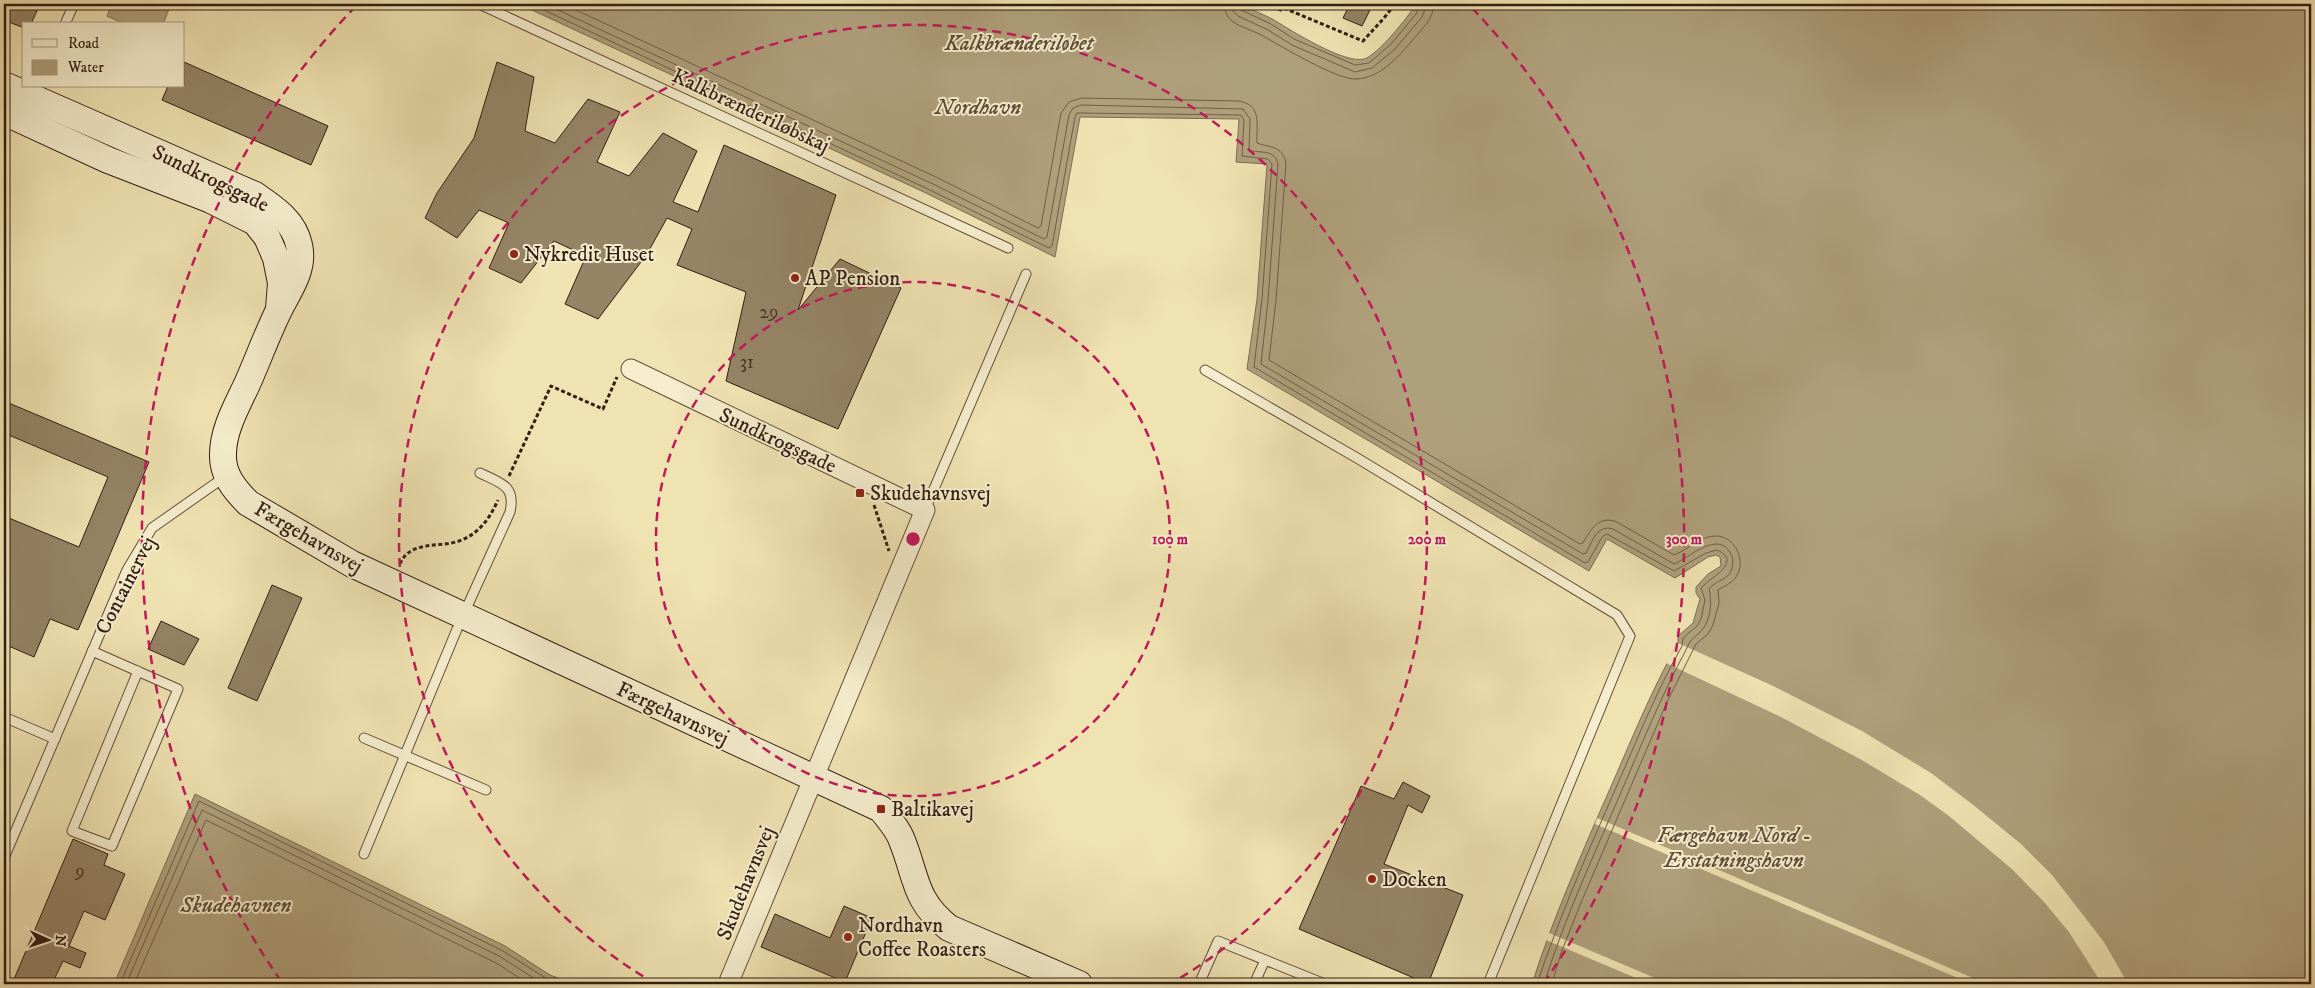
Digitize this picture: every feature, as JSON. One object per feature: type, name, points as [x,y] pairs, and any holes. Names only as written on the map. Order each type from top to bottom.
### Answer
[{"type":"street","name":"Sundkrogsgade","points":[[4,85],[255,195],[283,214],[300,246],[296,280],[278,312]]},
{"type":"street","name":"Sundkrogsgade","points":[[4,112],[108,160],[181,187],[240,213],[255,222],[267,237],[276,258],[281,283],[278,312]]},
{"type":"street","points":[[226,475],[222,454],[227,430],[278,312]]},
{"type":"street","name":"Sundkrogsgade","points":[[631,369],[925,510]]},
{"type":"street","name":"Færgehavnsvej","points":[[226,475],[248,503],[352,564],[881,809],[901,836],[920,896],[932,915],[949,928],[1079,984]]},
{"type":"street","name":"Skudehavnsvej","points":[[728,984],[925,510]]},
{"type":"lane","points":[[66,22],[74,4]]},
{"type":"lane","name":"Kalkbrænderiløbskaj","points":[[479,4],[1008,248]]},
{"type":"lane","name":"Skudehavnsvej","points":[[925,510],[1026,274]]},
{"type":"lane","points":[[1205,370],[1357,458],[1617,615],[1630,636],[1488,984]]},
{"type":"lane","points":[[364,854],[463,616],[510,512],[511,494],[505,485],[480,473]]},
{"type":"lane","name":"Containervej","points":[[4,858],[127,570],[152,528],[226,475]]},
{"type":"lane","points":[[92,651],[138,671],[178,689],[112,846],[72,831],[138,671]]},
{"type":"lane","points":[[4,717],[55,739]]},
{"type":"lane","points":[[364,738],[486,790]]},
{"type":"lane","points":[[1199,984],[1218,941],[1326,984]]},
{"type":"lane","points":[[1254,984],[1265,960]]},
{"type":"path","points":[[1266,4],[1282,11],[1285,6],[1363,41],[1395,4]]},
{"type":"path","points":[[392,583],[404,556],[413,549],[459,541],[474,534],[489,520],[551,386],[603,410],[617,377],[631,369]]},
{"type":"path","points":[[867,483],[897,575]]},
{"type":"water","points":[[112,4],[171,4],[164,22],[120,22],[107,16]]},
{"type":"water","points":[[519,4],[1239,4],[1274,20],[1331,52],[1344,57],[1364,59],[1377,51],[1400,26],[1416,4],[2311,4],[2311,984],[1532,984],[1568,887],[1642,716],[1678,643],[1678,636],[1693,623],[1700,599],[1696,593],[1696,587],[1708,574],[1721,566],[1720,557],[1716,555],[1708,557],[1675,578],[1607,539],[1589,571],[1247,369],[1257,299],[1267,164],[1236,162],[1239,119],[1080,117],[1055,257],[928,194]]},
{"type":"water","name":"Skudehavnen","points":[[195,794],[505,946],[550,975],[574,984],[114,984]]},
{"type":"pier","points":[[1678,643],[1771,685],[1862,731],[1931,773],[1972,804],[2021,844],[2052,875],[2104,942],[2128,984],[2102,984],[2069,932],[2044,902],[2013,870],[1949,816],[1920,795],[1860,759],[1781,717],[1666,663]]},
{"type":"pier","points":[[1597,818],[1987,984],[1972,984],[1595,824]]},
{"type":"pier","points":[[1549,933],[1669,984],[1650,984],[1546,940]]},
{"type":"building","points":[[4,4],[40,4],[32,22],[22,22],[22,27],[4,20]]},
{"type":"building","points":[[1350,4],[1373,4],[1362,26],[1343,18]]},
{"type":"building","points":[[185,62],[328,126],[311,165],[162,100],[167,88],[185,88]]},
{"type":"building","points":[[497,62],[534,77],[525,131],[555,143],[588,99],[620,112],[597,162],[629,176],[663,133],[697,151],[673,202],[698,212],[724,145],[836,195],[798,310],[840,259],[901,288],[838,429],[726,381],[746,292],[677,265],[692,229],[667,218],[647,254],[598,319],[565,304],[586,256],[554,241],[521,283],[489,268],[509,223],[479,210],[457,238],[425,218],[437,193],[474,138]]},
{"type":"building","points":[[4,401],[149,462],[78,630],[50,619],[34,657],[4,644],[4,516],[79,547],[108,477],[4,433]]},
{"type":"building","points":[[272,585],[302,598],[257,701],[228,688]]},
{"type":"building","points":[[161,621],[199,639],[184,665],[148,649]]},
{"type":"building","name":"Docken","points":[[1403,782],[1430,796],[1422,813],[1408,805],[1384,864],[1463,895],[1428,984],[1299,929],[1361,786],[1394,799]]},
{"type":"building","points":[[73,839],[108,854],[104,865],[125,874],[105,920],[84,911],[69,946],[86,953],[80,968],[63,961],[52,984],[12,984]]},
{"type":"building","points":[[844,906],[872,918],[845,982],[761,947],[775,914],[830,938]]},
{"type":"place","name":"Nykredit Huset","points":[[514,254]]},
{"type":"place","name":"AP Pension","points":[[795,278]]},
{"type":"place","name":"Skudehavnsvej","points":[[860,493]]},
{"type":"place","name":"Baltikavej","points":[[881,809]]},
{"type":"place","name":"Docken","points":[[1372,879]]},
{"type":"place","name":"Nordhavn Coffee Roasters","points":[[848,937]]},
{"type":"water label","name":"Kalkbrænderiløbet","points":[[1019,42]]},
{"type":"water label","name":"Nordhavn","points":[[978,106]]},
{"type":"water label","name":"Færgehavn Nord - Erstatningshavn","points":[[1734,846]]}]
